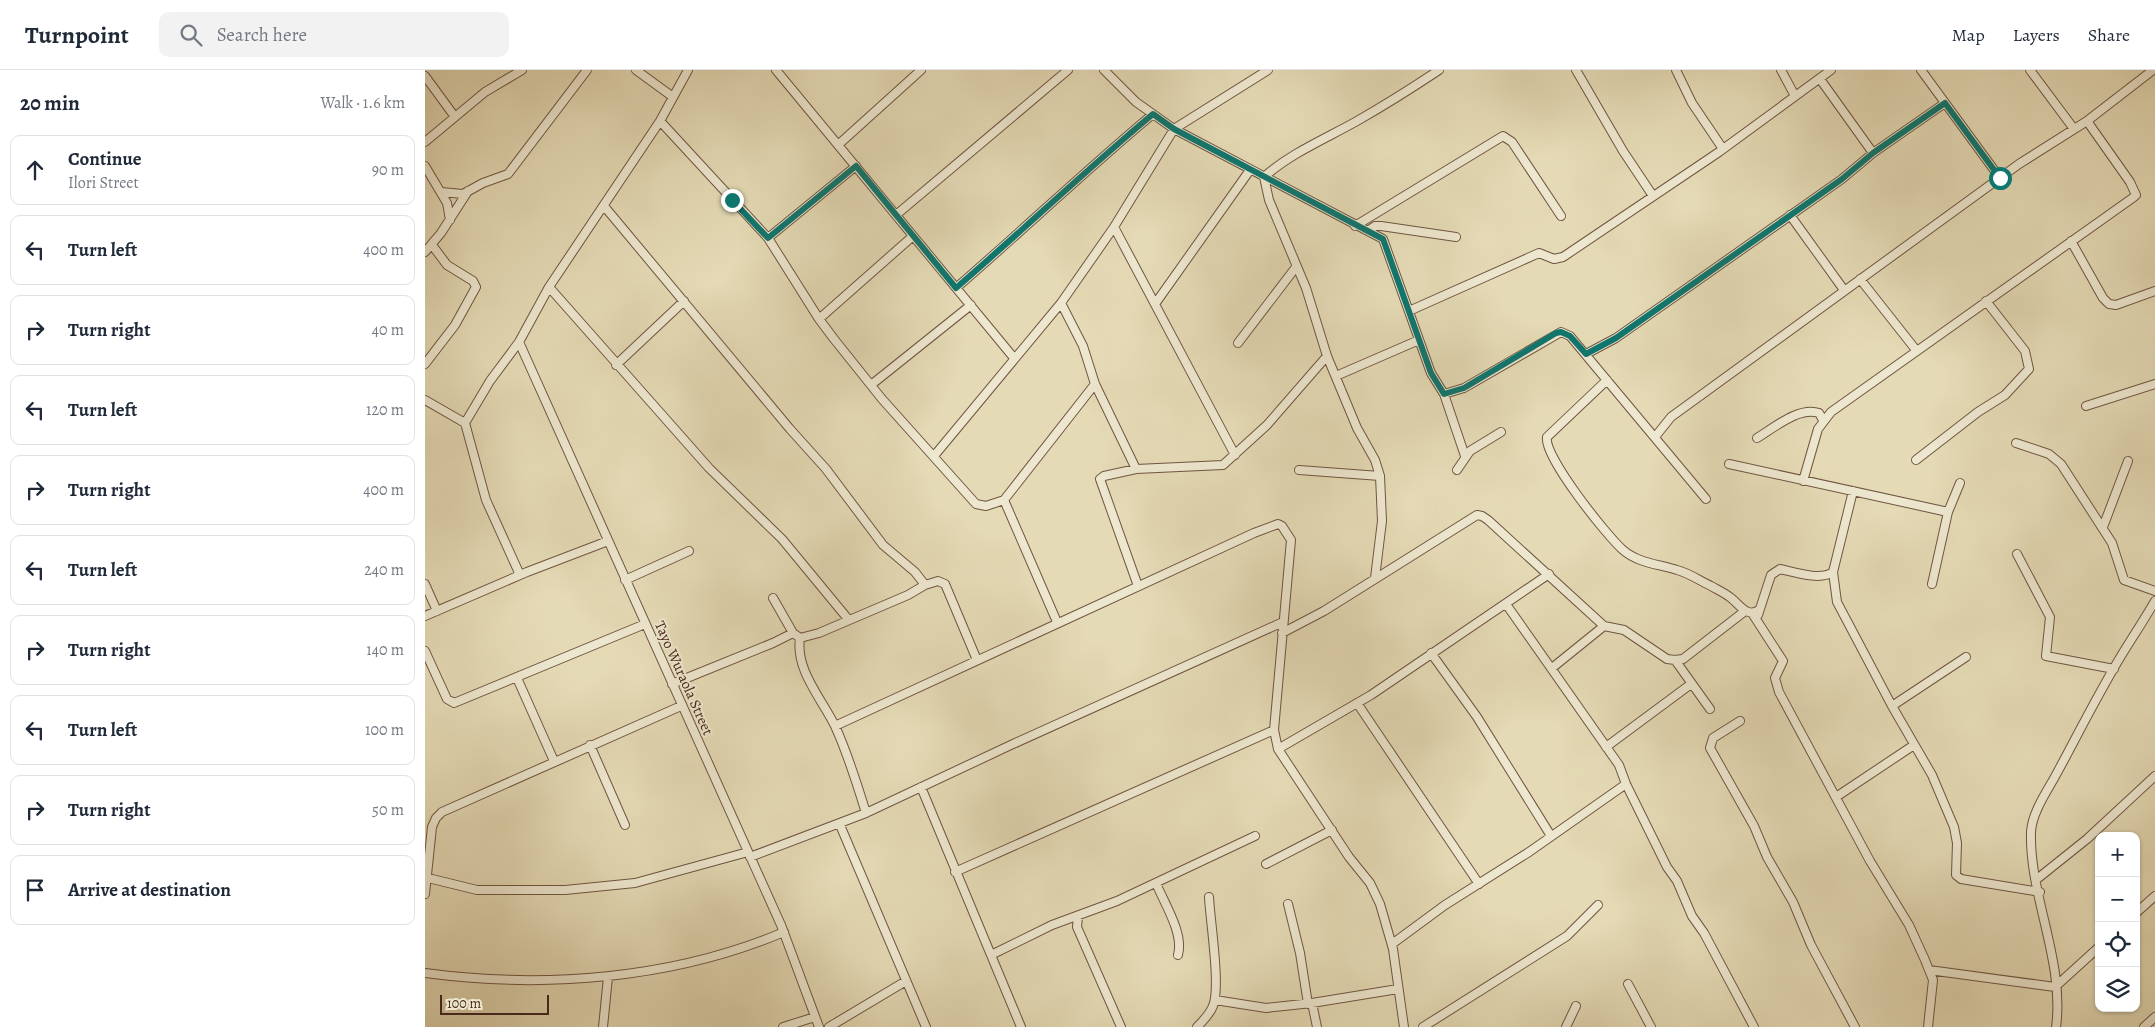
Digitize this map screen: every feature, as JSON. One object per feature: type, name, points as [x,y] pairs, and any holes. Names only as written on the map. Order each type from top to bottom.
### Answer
[{"type":"street","points":[[425,142],[485,92],[522,70]]},
{"type":"street","points":[[441,192],[457,194],[508,174],[587,70]]},
{"type":"street","points":[[636,70],[673,97]]},
{"type":"street","points":[[465,424],[490,380],[519,342],[549,287],[660,121],[688,70]]},
{"type":"street","points":[[789,70],[779,73],[1014,358]]},
{"type":"street","points":[[839,144],[921,70]]},
{"type":"street","points":[[896,215],[1068,70]]},
{"type":"street","points":[[934,456],[1061,303],[1114,228],[1174,129],[1268,70]]},
{"type":"street","points":[[1264,177],[1276,166],[1305,148],[1355,123],[1439,70]]},
{"type":"street","points":[[1576,70],[1623,151],[1653,196]]},
{"type":"street","points":[[1675,70],[1692,103],[1723,149]]},
{"type":"street","points":[[1781,70],[1795,96]]},
{"type":"street","points":[[1409,311],[1539,252],[1554,259],[1563,257],[1723,149],[1831,70]]},
{"type":"street","points":[[1921,70],[2000,178]]},
{"type":"street","points":[[2030,70],[2074,129]]},
{"type":"street","points":[[1655,437],[1671,417],[2000,178],[2087,121],[2153,70]]},
{"type":"street","points":[[1107,71],[1136,102],[1174,129],[1355,226],[1369,230],[1383,239],[1431,373],[1444,394],[1465,456]]},
{"type":"street","points":[[425,76],[455,117]]},
{"type":"street","points":[[1820,79],[1873,153]]},
{"type":"street","points":[[1586,354],[1616,338],[1842,179],[1873,153],[1945,103]]},
{"type":"street","points":[[956,288],[1037,218],[1087,169],[1153,114]]},
{"type":"street","points":[[660,121],[768,238],[819,319],[871,385],[977,504],[986,506],[1004,500],[1095,384]]},
{"type":"street","points":[[1803,480],[1818,429],[1823,420],[1916,350],[2136,195],[2130,182],[2087,121]]},
{"type":"street","points":[[1355,226],[1503,136],[1512,142],[1561,216]]},
{"type":"street","points":[[425,166],[447,203],[450,220]]},
{"type":"street","points":[[768,238],[856,166]]},
{"type":"street","points":[[1155,304],[1250,170]]},
{"type":"street","points":[[1264,177],[1269,200],[1306,288],[1327,356],[1337,376],[1357,428],[1375,460],[1380,476],[1382,521],[1375,578]]},
{"type":"street","points":[[425,252],[450,220],[468,191]]},
{"type":"street","points":[[604,206],[661,277],[684,301],[790,429],[826,469],[883,544],[915,572],[925,585]]},
{"type":"street","points":[[1790,215],[1844,290]]},
{"type":"street","points":[[1369,230],[1375,226],[1381,226],[1456,237]]},
{"type":"street","points":[[1114,228],[1235,455]]},
{"type":"street","points":[[819,319],[913,236]]},
{"type":"street","points":[[2071,241],[2103,298],[2109,304],[2116,305],[2155,291]]},
{"type":"street","points":[[425,364],[455,325],[476,287],[473,281],[447,265],[432,245]]},
{"type":"street","points":[[1238,344],[1296,267]]},
{"type":"street","points":[[1860,280],[1916,350]]},
{"type":"street","points":[[549,287],[709,468],[782,538],[848,619]]},
{"type":"street","points":[[616,365],[684,301]]},
{"type":"street","points":[[1916,460],[1979,412],[2005,395],[2029,369],[2025,351],[1986,301]]},
{"type":"street","points":[[1061,303],[1083,346],[1095,384],[1136,468]]},
{"type":"street","points":[[871,385],[971,305]]},
{"type":"street","points":[[1444,394],[1464,388],[1561,332],[1570,336],[1586,354],[1707,499]]},
{"type":"street","points":[[1337,376],[1419,340]]},
{"type":"street","name":"Tayo Wuraola Street","points":[[519,342],[784,932],[819,1027]]},
{"type":"street","points":[[1139,586],[1100,479],[1104,476],[1136,468],[1223,465],[1267,425],[1327,356]]},
{"type":"street","points":[[1607,380],[1550,433],[1546,441],[1548,450],[1600,525],[1625,551],[1646,563],[1686,574],[1723,592],[1753,614],[1783,661],[1775,678],[1779,692],[1870,861],[1909,924],[1929,970],[1933,986],[1928,1027]]},
{"type":"street","points":[[2086,406],[2155,384]]},
{"type":"street","points":[[425,400],[465,424],[486,500],[520,575]]},
{"type":"street","points":[[1757,438],[1796,415],[1809,411],[1819,413],[1823,420]]},
{"type":"street","points":[[1457,470],[1465,456],[1501,432]]},
{"type":"street","points":[[2016,443],[2055,457],[2103,527],[2118,558],[2124,580],[2155,591]]},
{"type":"street","points":[[2103,527],[2128,461]]},
{"type":"street","points":[[1729,464],[1948,512]]},
{"type":"street","points":[[1299,470],[1380,476]]},
{"type":"street","points":[[1932,584],[1948,512],[1959,483]]},
{"type":"street","points":[[1853,491],[1833,572],[1837,602],[1892,706],[1933,775],[1954,827],[1958,877],[2040,892]]},
{"type":"street","points":[[1004,500],[1057,622]]},
{"type":"street","points":[[1282,633],[1325,611],[1477,515],[1482,516],[1549,574],[1604,626],[1624,630],[1667,659],[1683,658],[1753,614],[1771,575],[1775,571],[1780,569],[1817,576],[1833,572]]},
{"type":"street","points":[[835,726],[1057,622],[1278,524],[1282,526],[1291,540],[1274,730],[1278,749],[1349,857],[1369,883],[1380,904],[1392,944],[1404,1027]]},
{"type":"street","points":[[425,616],[520,575],[608,541]]},
{"type":"street","points":[[625,580],[689,551]]},
{"type":"street","points":[[2017,554],[2050,617],[2046,656],[2114,669]]},
{"type":"street","points":[[1278,749],[1357,703],[1549,574]]},
{"type":"street","points":[[800,638],[819,633],[925,585],[938,581],[945,584],[977,660]]},
{"type":"street","points":[[425,584],[437,611]]},
{"type":"street","points":[[773,598],[793,633],[800,638]]},
{"type":"street","points":[[2056,1027],[2054,966],[2037,879],[2031,830],[2036,814],[2114,669],[2155,601]]},
{"type":"street","points":[[1506,604],[1553,668],[1619,765],[1626,784],[1667,867],[1677,881],[1692,916],[1704,934],[1754,1027]]},
{"type":"street","points":[[2147,614],[2155,620]]},
{"type":"street","points":[[427,874],[477,890],[565,890],[635,883],[749,855],[840,825],[1283,622]]},
{"type":"street","points":[[425,651],[447,699],[455,703],[645,624]]},
{"type":"street","points":[[1553,668],[1604,626]]},
{"type":"street","points":[[672,684],[793,633]]},
{"type":"street","points":[[800,638],[801,660],[818,698],[835,726],[865,814]]},
{"type":"street","points":[[1431,653],[1477,717],[1551,836]]},
{"type":"street","points":[[1892,706],[1965,657]]},
{"type":"street","points":[[1675,660],[1710,709]]},
{"type":"street","points":[[517,678],[554,761]]},
{"type":"street","points":[[1606,747],[1691,684]]},
{"type":"street","points":[[1357,703],[1479,884]]},
{"type":"street","points":[[425,894],[432,827],[441,812],[681,706]]},
{"type":"street","points":[[1739,720],[1713,738],[1710,748],[1754,826],[1767,858],[1793,902],[1811,945],[1855,1027]]},
{"type":"street","points":[[955,872],[1274,730]]},
{"type":"street","points":[[591,745],[625,825]]},
{"type":"street","points":[[1836,797],[1914,745]]},
{"type":"street","points":[[2037,879],[2087,839],[2155,776]]},
{"type":"street","points":[[1392,944],[1626,784]]},
{"type":"street","points":[[921,787],[1021,1027]]},
{"type":"street","points":[[840,825],[926,1027]]},
{"type":"street","points":[[1266,864],[1332,830]]},
{"type":"street","points":[[991,955],[1067,920],[1156,883],[1255,836]]},
{"type":"street","points":[[1156,883],[1176,930],[1180,947],[1178,954]]},
{"type":"street","points":[[2140,909],[2155,896]]},
{"type":"street","points":[[1197,1027],[1208,1016],[1215,1000],[1215,959],[1209,897]]},
{"type":"street","points":[[1288,904],[1310,1004],[1317,1027]]},
{"type":"street","points":[[1423,1027],[1567,936],[1599,905]]},
{"type":"street","points":[[1078,916],[1077,927],[1121,1027]]},
{"type":"street","points":[[1067,920],[1077,927]]},
{"type":"street","points":[[425,974],[530,981],[607,977],[735,951],[784,932]]},
{"type":"street","points":[[1929,970],[2055,986],[2095,951]]},
{"type":"street","points":[[603,1027],[607,977]]},
{"type":"street","points":[[829,1027],[906,982]]},
{"type":"street","points":[[1628,984],[1651,1027]]},
{"type":"street","points":[[1215,1000],[1266,1008],[1310,1004],[1398,989]]},
{"type":"street","points":[[1565,1027],[1576,1006]]},
{"type":"street","points":[[786,1026],[815,1017]]},
{"type":"street","points":[[2144,1027],[2155,1017]]},
{"type":"route","points":[[732,200],[768,238],[856,166],[956,288],[1037,218],[1087,169],[1153,114],[1174,129],[1253,172],[1383,239],[1431,373],[1444,394],[1464,388],[1556,333],[1561,332],[1570,336],[1586,354],[1616,338],[1842,179],[1873,153],[1945,103],[2000,178]]}]
